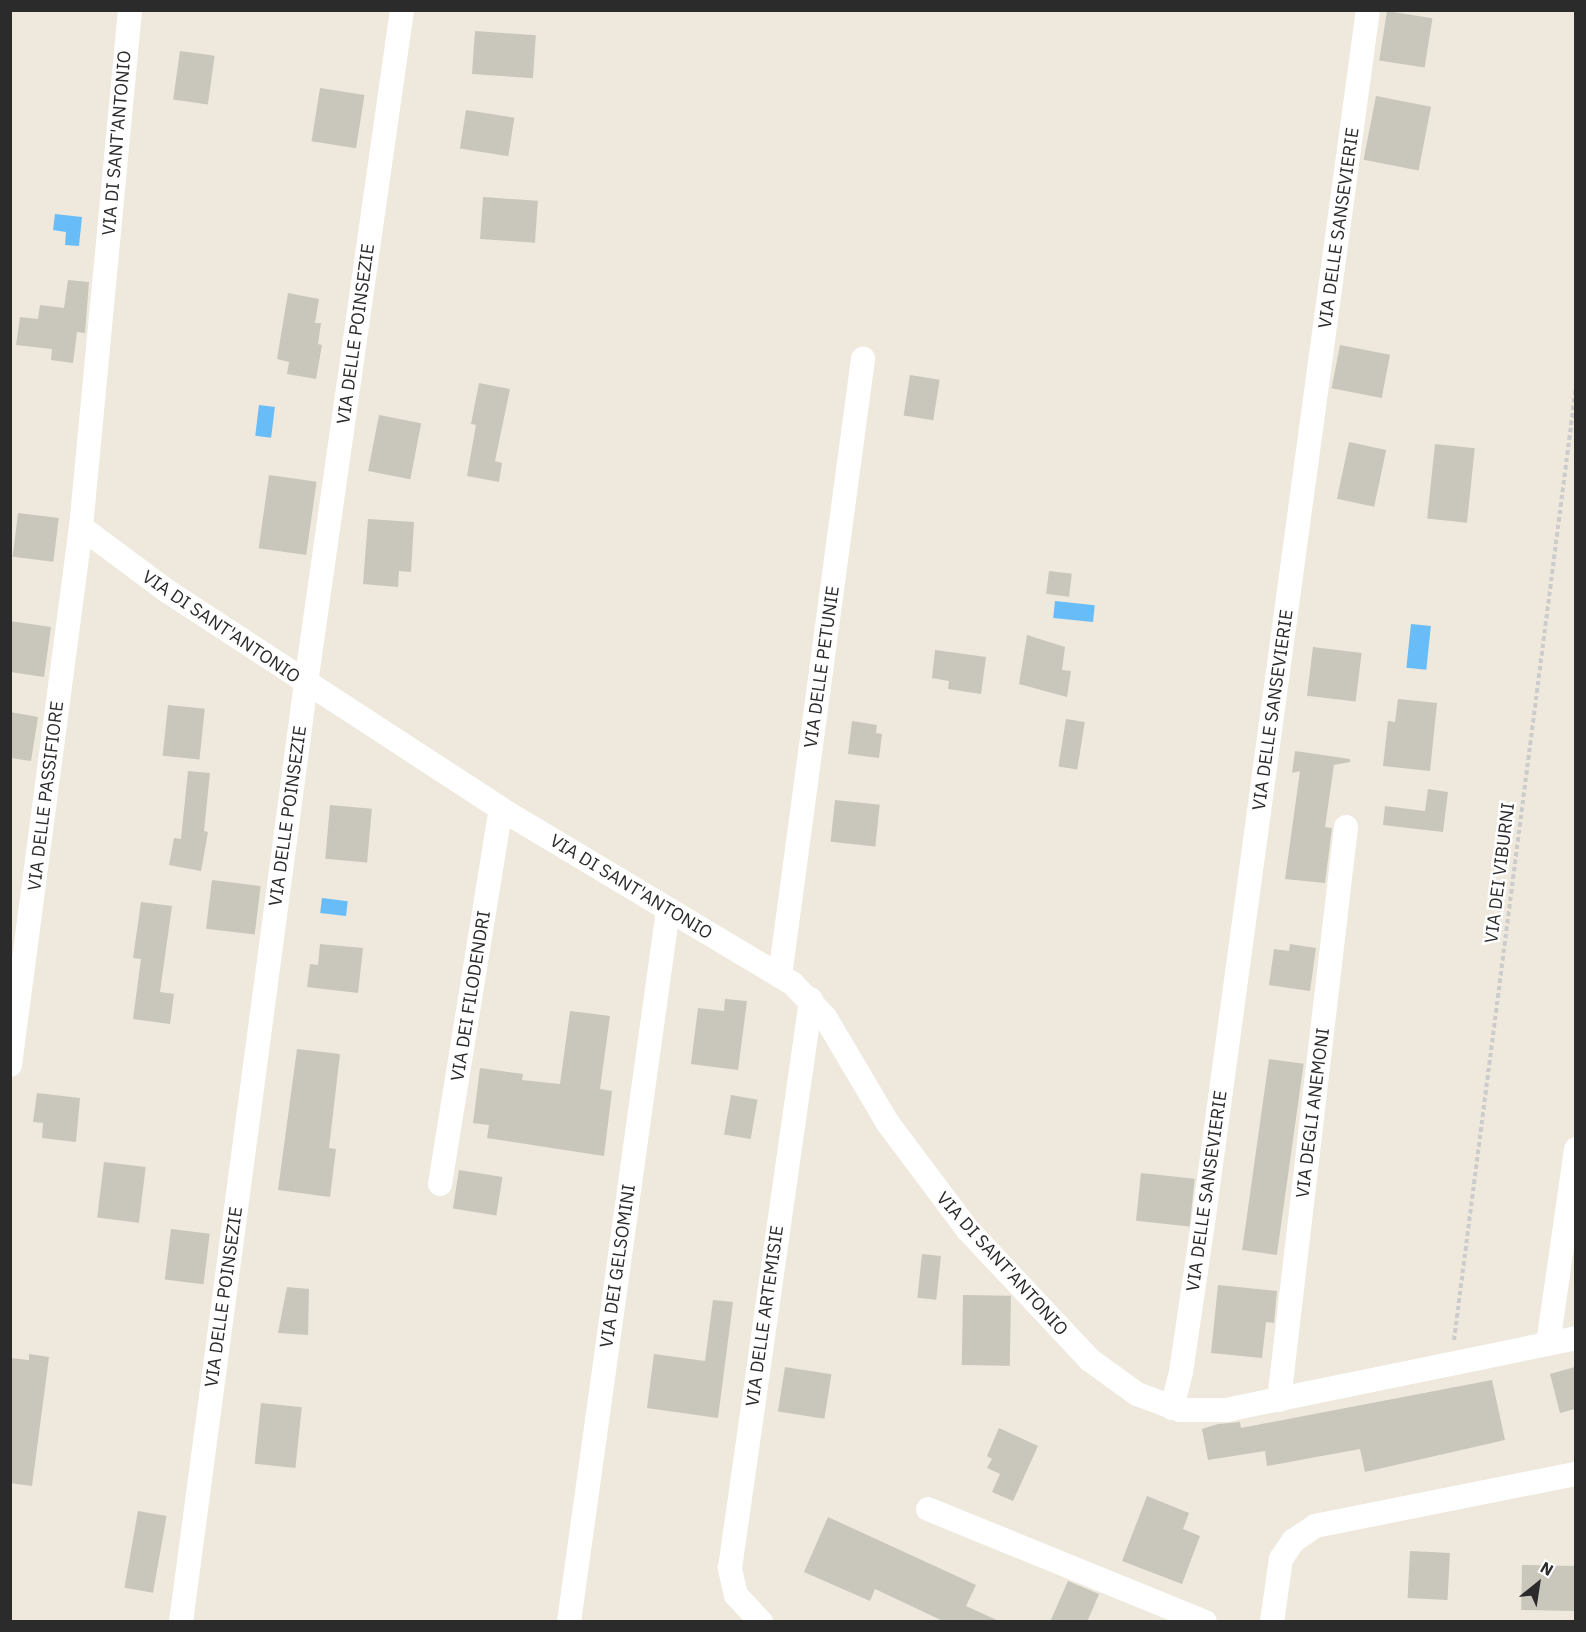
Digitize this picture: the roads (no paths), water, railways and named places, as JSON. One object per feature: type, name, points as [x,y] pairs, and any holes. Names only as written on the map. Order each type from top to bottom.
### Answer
[{"type":"street","name":"VIA DI SANT'ANTONIO","points":[[130,10],[81,527],[166,591],[306,683],[501,809],[780,976],[811,1000],[828,1022],[887,1122],[966,1229],[1099,1368],[1137,1394],[1172,1408],[1211,1412],[1575,1338]]},
{"type":"street","name":"VIA DELLE POINSEZIE","points":[[181,1622],[306,683],[402,10]]},
{"type":"street","name":"VIA DELLE SANSEVIERIE","points":[[1172,1408],[1181,1372],[1204,1216],[1368,10]]},
{"type":"street","name":"VIA DELLE PETUNIE","points":[[780,976],[863,359]]},
{"type":"street","name":"VIA DELLE PASSIFIORE","points":[[10,1065],[81,527]]},
{"type":"street","name":"VIA DEI FILODENDRI","points":[[440,1184],[501,809]]},
{"type":"street","name":"VIA DEGLI ANEMONI","points":[[1279,1400],[1346,827]]},
{"type":"street","name":"VIA DEI GELSOMINI","points":[[569,1622],[668,910]]},
{"type":"street","name":"VIA DELLE ARTEMISIE","points":[[761,1622],[733,1589],[730,1559],[811,1000]]},
{"type":"street","points":[[1548,1344],[1575,1149]]},
{"type":"street","points":[[1272,1622],[1281,1559],[1293,1541],[1315,1526],[1575,1474]]},
{"type":"street","points":[[928,1509],[1205,1622]]},
{"type":"water","points":[[55,214],[82,217],[79,246],[65,245],[66,232],[53,230]]},
{"type":"water","points":[[259,405],[275,407],[271,438],[255,436]]},
{"type":"water","points":[[1055,601],[1095,605],[1093,622],[1053,618]]},
{"type":"water","points":[[1411,624],[1431,626],[1426,670],[1406,668]]},
{"type":"water","points":[[322,898],[348,901],[346,916],[320,913]]}]
